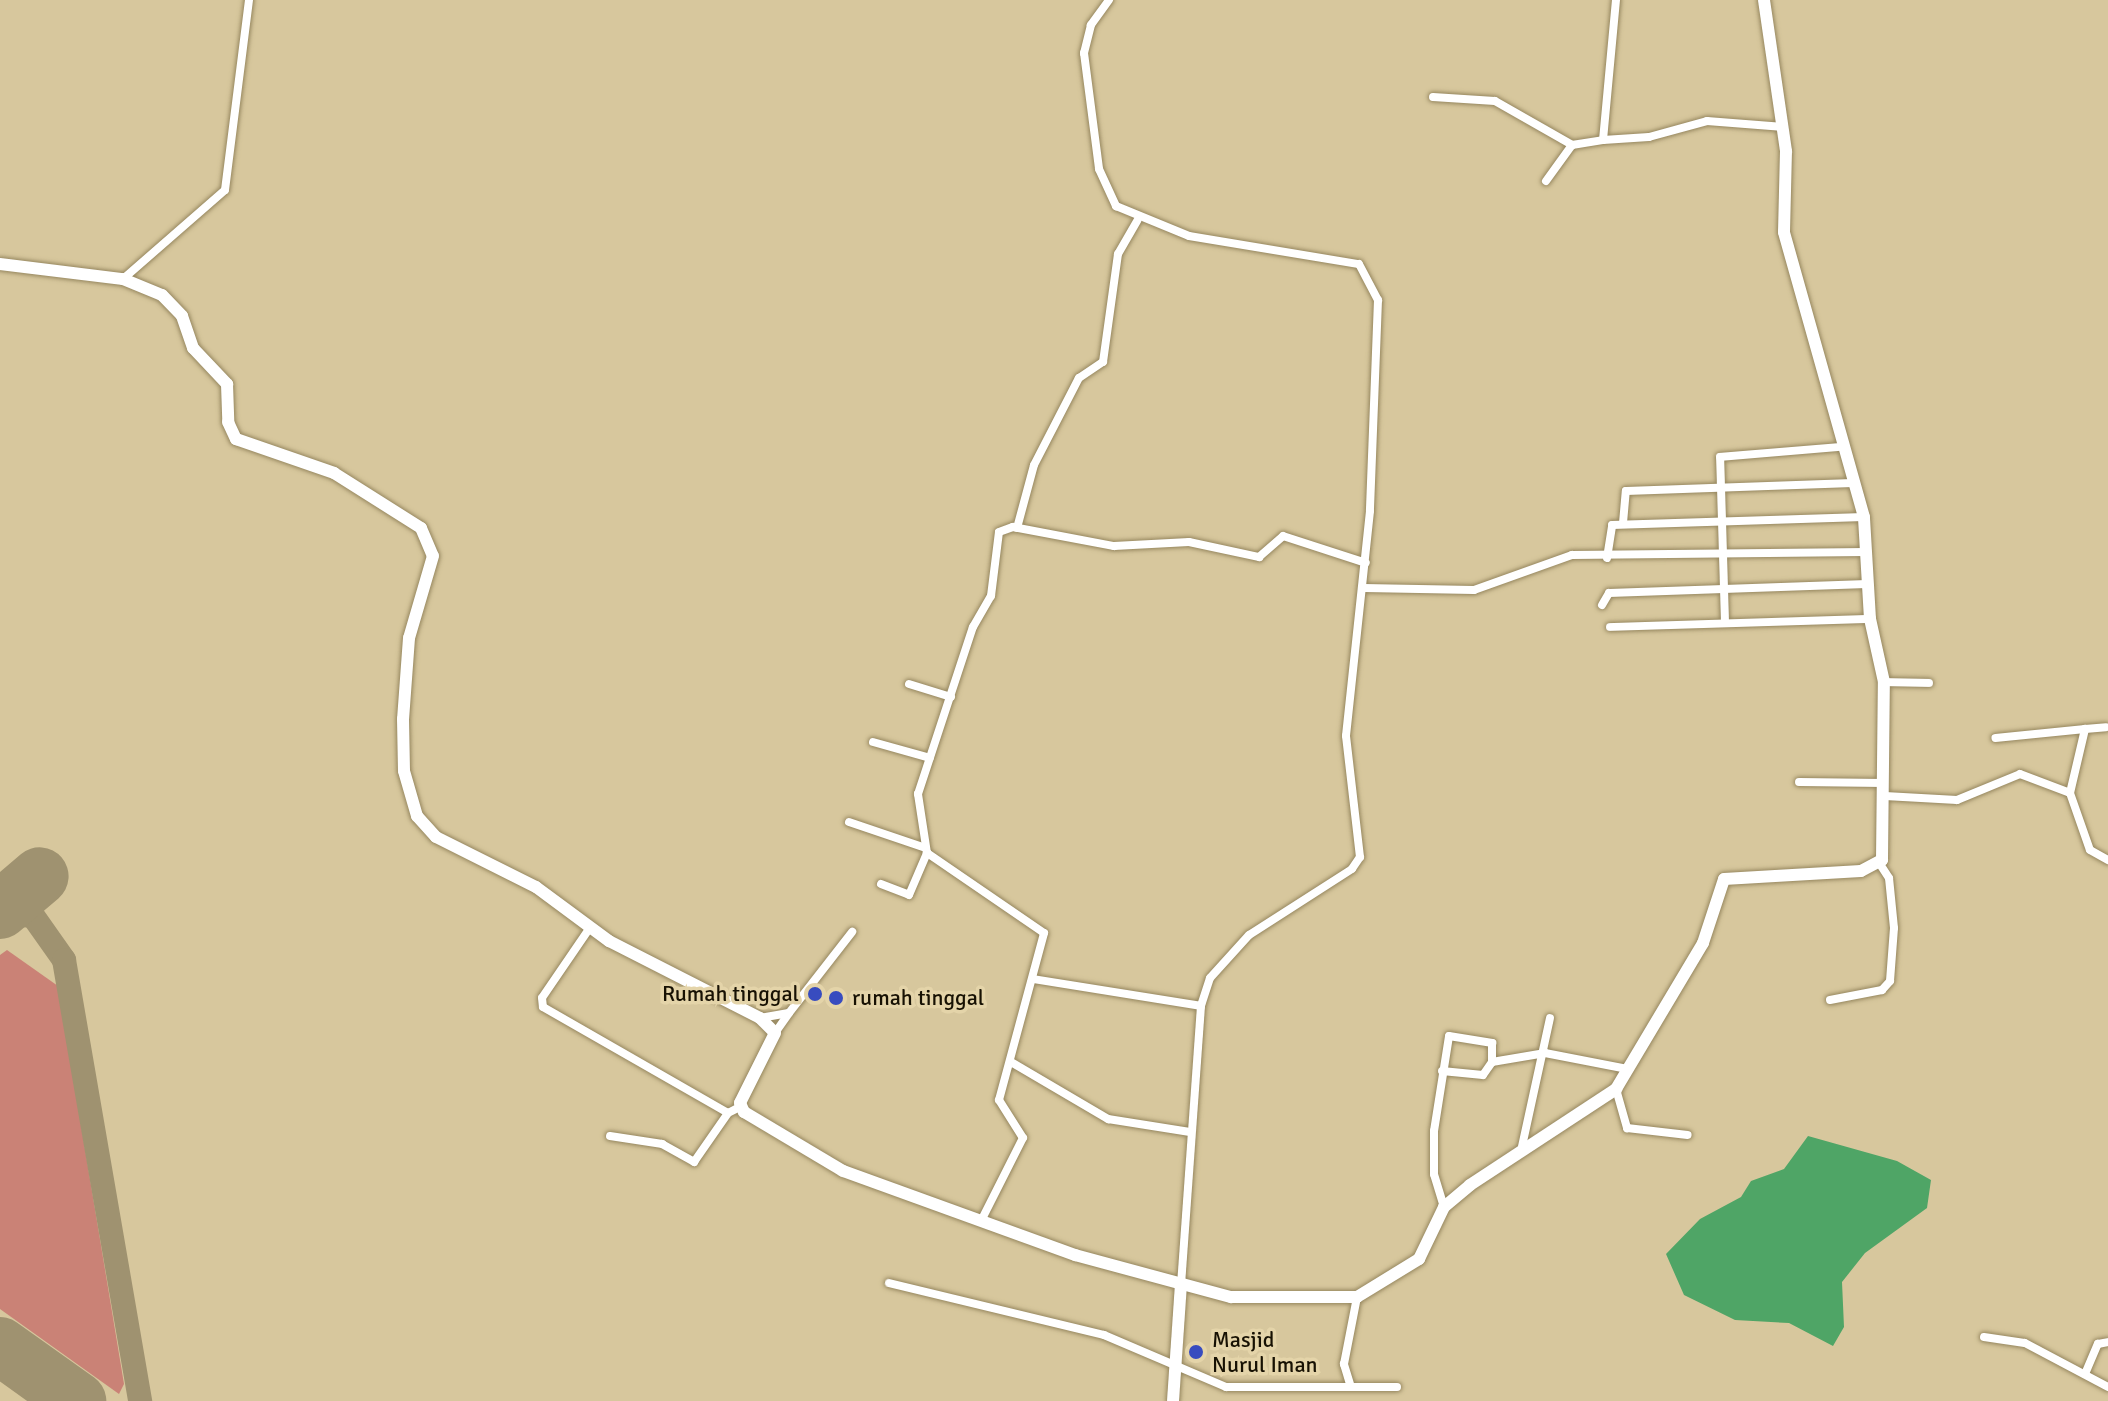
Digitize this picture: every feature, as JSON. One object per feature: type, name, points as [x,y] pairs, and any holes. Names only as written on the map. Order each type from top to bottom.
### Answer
[{"type":"street","points":[[123,279],[225,190],[249,0]]},
{"type":"street","points":[[1109,0],[1085,43],[1090,119],[1106,190],[1138,220],[1212,241],[1345,260],[1368,271],[1378,300],[1366,563],[1346,736],[1358,862],[1236,946],[1210,978],[1201,1006],[1173,1401]]},
{"type":"street","points":[[1603,140],[1616,0]]},
{"type":"street","points":[[1764,0],[1784,127],[1784,232],[1840,447],[1864,517],[1870,619],[1884,682],[1880,864],[1889,878],[1894,928],[1890,981],[1882,990],[1830,1000]]},
{"type":"street","points":[[1433,97],[1495,101],[1572,145],[1649,137],[1707,121],[1784,127]]},
{"type":"street","points":[[1546,181],[1572,145]]},
{"type":"street","points":[[1017,528],[1034,465],[1079,378],[1103,362],[1118,254],[1138,220]]},
{"type":"street","points":[[0,264],[123,279],[172,302],[193,348],[227,384],[228,422],[236,439],[362,487],[426,533],[433,556],[409,638],[403,696],[404,771],[412,807],[436,837],[536,887],[589,929],[760,1018],[775,1033]]},
{"type":"street","points":[[1725,622],[1721,455],[1840,447]]},
{"type":"street","points":[[1623,523],[1624,491],[1853,483]]},
{"type":"street","points":[[1607,558],[1607,528],[1623,523],[1864,517]]},
{"type":"street","points":[[881,884],[909,895],[926,850],[918,794],[973,627],[991,596],[999,532],[1017,528],[1108,546],[1179,541],[1259,557],[1283,536],[1366,563]]},
{"type":"street","points":[[1364,588],[1474,590],[1558,557],[1866,552]]},
{"type":"street","points":[[1602,605],[1605,593],[1867,584]]},
{"type":"street","points":[[1610,627],[1870,619]]},
{"type":"street","points":[[1884,682],[1929,683]]},
{"type":"street","points":[[909,684],[951,697]]},
{"type":"street","points":[[1995,738],[2106,727]]},
{"type":"street","points":[[2085,729],[2070,793],[2090,850],[2108,860]]},
{"type":"street","points":[[873,742],[930,758]]},
{"type":"street","points":[[1799,782],[1957,800],[2020,774],[2070,793]]},
{"type":"street","points":[[849,822],[926,850],[1043,931],[999,1106],[1023,1138],[982,1219]]},
{"type":"street","points":[[589,929],[542,998],[543,1007],[825,1162],[982,1219],[1181,1284],[1231,1297],[1357,1297],[1419,1259],[1444,1207],[1616,1089],[1703,943],[1724,879],[1880,864]]},
{"type":"street","points":[[610,1136],[662,1144],[694,1162],[734,1110],[775,1033],[852,932]]},
{"type":"street","points":[[1033,979],[1201,1006]]},
{"type":"street","points":[[760,1018],[789,1013]]},
{"type":"street","points":[[1521,1152],[1545,1053],[1550,1018]]},
{"type":"street","points":[[1442,1071],[1483,1075],[1492,1062],[1495,1045],[1451,1034],[1442,1071],[1434,1174],[1444,1207]]},
{"type":"street","points":[[1492,1062],[1545,1053],[1627,1069]]},
{"type":"street","points":[[1011,1062],[1108,1119],[1190,1132]]},
{"type":"street","points":[[1616,1089],[1627,1128],[1688,1135]]},
{"type":"street","points":[[889,1283],[1104,1335],[1177,1368],[1245,1390],[1350,1384],[1397,1387]]},
{"type":"street","points":[[1350,1384],[1344,1364],[1357,1297]]},
{"type":"street","points":[[1984,1337],[2025,1343],[2108,1387]]},
{"type":"street","points":[[2085,1374],[2098,1344],[2108,1342]]},
{"type":"shaded area","points":[[7,950],[58,986],[124,1384],[119,1394],[0,1309],[0,955]]},
{"type":"shaded area","points":[[1808,1136],[1897,1161],[1931,1180],[1927,1208],[1865,1253],[1842,1282],[1844,1327],[1833,1346],[1789,1323],[1735,1320],[1684,1295],[1666,1254],[1700,1219],[1741,1197],[1751,1181],[1784,1169]]},
{"type":"taxiway","points":[[0,914],[33,916],[64,960],[140,1401]]},
{"type":"runway","points":[[0,910],[40,876]]},
{"type":"runway","points":[[0,1346],[77,1401]]},
{"type":"place","name":"Rumah tinggal","points":[[815,994]]},
{"type":"place","name":"rumah tinggal","points":[[836,998]]},
{"type":"place","name":"Masjid Nurul Iman","points":[[1196,1352]]}]
